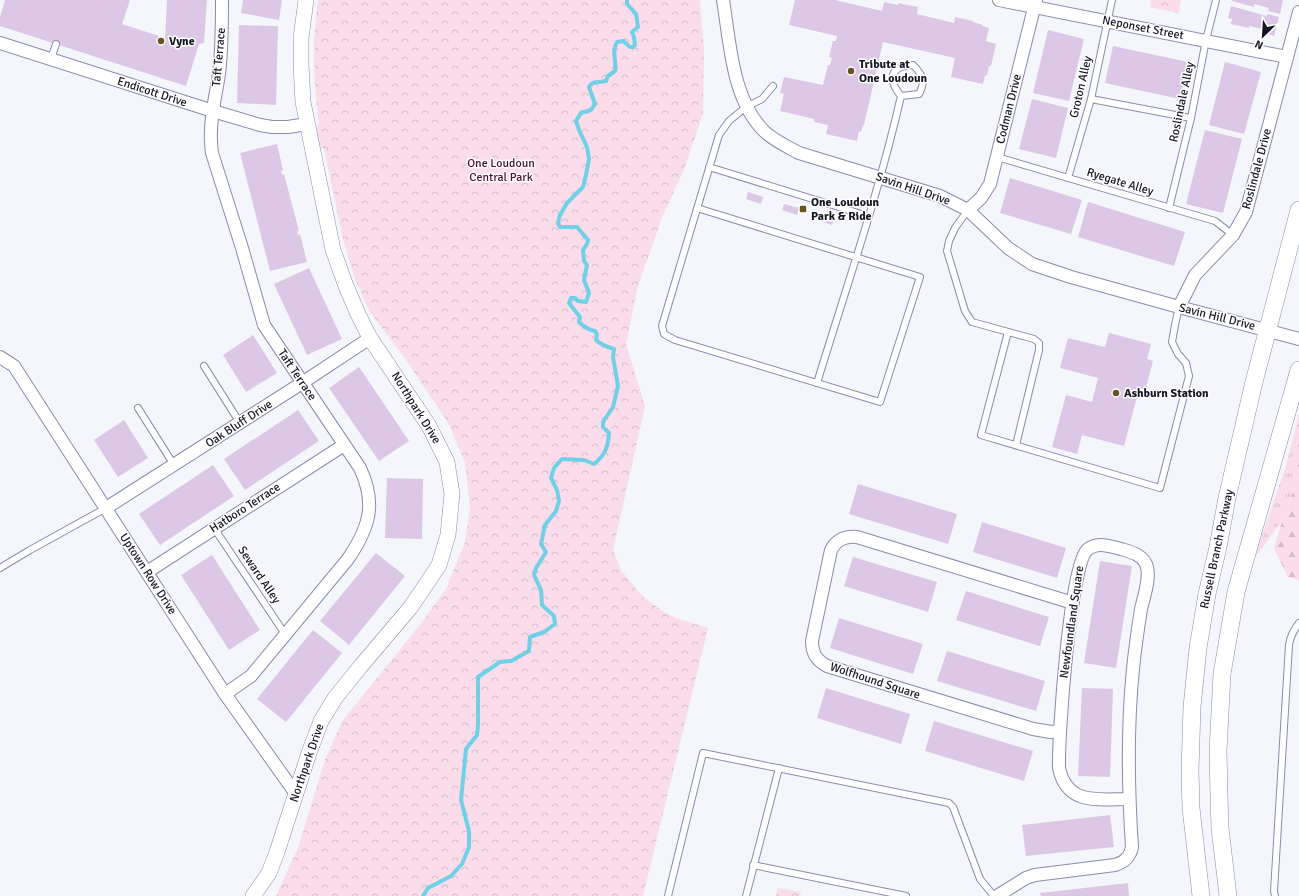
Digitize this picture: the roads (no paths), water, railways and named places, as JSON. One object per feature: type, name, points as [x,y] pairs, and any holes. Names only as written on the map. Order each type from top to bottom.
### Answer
[{"type":"main road","name":"Russell Branch Parkway","points":[[1201,896],[1191,808],[1190,771],[1192,706],[1198,648],[1227,498],[1299,210]]},
{"type":"main road","points":[[1228,896],[1220,828],[1219,795],[1219,724],[1222,674],[1236,592],[1299,370]]},
{"type":"street","name":"Taft Terrace","points":[[222,0],[222,31],[219,72],[210,139],[212,153],[242,248],[264,325],[360,468],[368,490],[369,518],[359,543],[348,559],[251,676],[225,694]]},
{"type":"street","name":"Northpark Drive","points":[[253,896],[269,873],[321,720],[335,698],[424,589],[438,565],[448,534],[452,494],[447,462],[429,426],[370,338],[346,286],[333,250],[303,102],[301,65],[306,0]]},
{"type":"street","name":"Savin Hill Drive","points":[[723,0],[735,74],[746,108],[765,132],[781,144],[799,153],[940,196],[968,210],[1008,248],[1032,264],[1071,277],[1179,308],[1299,339]]},
{"type":"street","name":"Neponset Street","points":[[999,0],[1035,3],[1107,21],[1287,56]]},
{"type":"street","name":"Codman Drive","points":[[968,210],[981,198],[990,184],[1035,3]]},
{"type":"street","name":"Roslindale Drive","points":[[1179,308],[1195,275],[1233,235],[1246,212],[1299,12]]},
{"type":"street","name":"Endicott Drive","points":[[0,43],[260,125],[288,128],[307,124]]},
{"type":"street","name":"Oak Bluff Drive","points":[[106,508],[370,338]]},
{"type":"street","name":"Uptown Row Drive","points":[[0,357],[14,366],[225,694],[296,794]]},
{"type":"street","name":"Hatboro Terrace","points":[[147,572],[344,445]]},
{"type":"street","name":"Wolfhound Square","points":[[1060,731],[1047,732],[1033,729],[827,666],[818,661],[814,655],[812,641],[831,550],[837,542],[847,537],[858,537],[1073,603]]},
{"type":"street","name":"Newfoundland Square","points":[[995,896],[1020,882],[1035,876],[1115,865],[1124,861],[1129,856],[1132,847],[1128,765],[1130,697],[1137,637],[1148,574],[1146,564],[1142,558],[1136,554],[1104,544],[1094,546],[1085,552],[1081,558],[1073,603],[1063,683],[1059,768],[1063,779],[1070,789],[1080,796],[1091,800],[1129,799]]},
{"type":"lane","name":"Groton Alley","points":[[1068,178],[1091,99],[1112,0]]},
{"type":"lane","name":"Roslindale Alley","points":[[1169,208],[1191,118],[1206,40],[1216,0]]},
{"type":"lane","points":[[51,59],[56,44]]},
{"type":"lane","points":[[913,65],[921,72],[923,79],[922,86],[918,94],[901,96],[894,88],[892,78],[897,69],[904,66],[913,65]]},
{"type":"lane","points":[[697,208],[920,277],[880,402],[675,340],[664,334],[662,326],[709,167],[719,135],[729,121],[746,108],[762,99],[773,86]]},
{"type":"lane","points":[[817,383],[892,136],[901,96]]},
{"type":"lane","points":[[1091,99],[1191,118]]},
{"type":"lane","name":"Ryegate Alley","points":[[997,157],[1215,221],[1233,235]]},
{"type":"lane","points":[[709,167],[868,216]]},
{"type":"lane","points":[[968,210],[955,228],[949,241],[947,251],[965,311],[972,322],[1034,339],[1039,343],[1039,350],[1016,445]]},
{"type":"lane","points":[[1008,332],[981,435],[1160,488],[1189,376],[1186,363],[1178,354],[1172,342],[1174,325],[1179,308]]},
{"type":"lane","points":[[204,366],[240,423]]},
{"type":"lane","points":[[138,408],[174,465]]},
{"type":"lane","points":[[0,568],[106,508]]},
{"type":"lane","name":"Seward Alley","points":[[214,528],[285,634]]},
{"type":"lane","points":[[1275,896],[1274,891],[1289,645],[1292,633],[1299,623]]},
{"type":"lane","points":[[668,896],[703,753],[949,803],[953,808],[980,879],[995,896]]},
{"type":"lane","points":[[746,896],[778,768]]},
{"type":"lane","points":[[754,865],[895,895],[906,896]]},
{"type":"waterway","points":[[423,896],[428,888],[451,876],[462,864],[469,847],[469,831],[461,800],[466,749],[477,735],[478,677],[500,662],[511,661],[529,651],[530,637],[544,632],[555,624],[554,616],[542,605],[541,590],[534,575],[536,568],[546,552],[541,544],[545,525],[556,511],[559,501],[557,490],[551,478],[554,468],[562,459],[584,460],[594,464],[601,457],[608,443],[609,433],[603,427],[603,422],[613,407],[618,386],[613,357],[614,349],[604,346],[596,340],[597,335],[595,331],[587,328],[579,322],[580,317],[569,303],[571,298],[586,302],[589,293],[584,280],[587,265],[584,261],[583,250],[588,240],[577,227],[560,227],[558,223],[560,215],[567,203],[583,187],[586,175],[589,159],[587,147],[576,121],[581,113],[591,110],[595,104],[589,87],[592,83],[606,81],[608,76],[615,71],[614,49],[617,42],[623,41],[630,47],[635,45],[632,32],[638,27],[636,14],[627,4],[627,0]]},
{"type":"place","name":"Vyne","points":[[161,41]]},
{"type":"place","name":"Tribute at One Loudoun","points":[[851,71]]},
{"type":"place","name":"One Loudoun Park & Ride","points":[[803,209]]},
{"type":"place","name":"Ashburn Station","points":[[1116,393]]},
{"type":"park label","name":"One Loudoun Central Park","points":[[501,170]]}]
